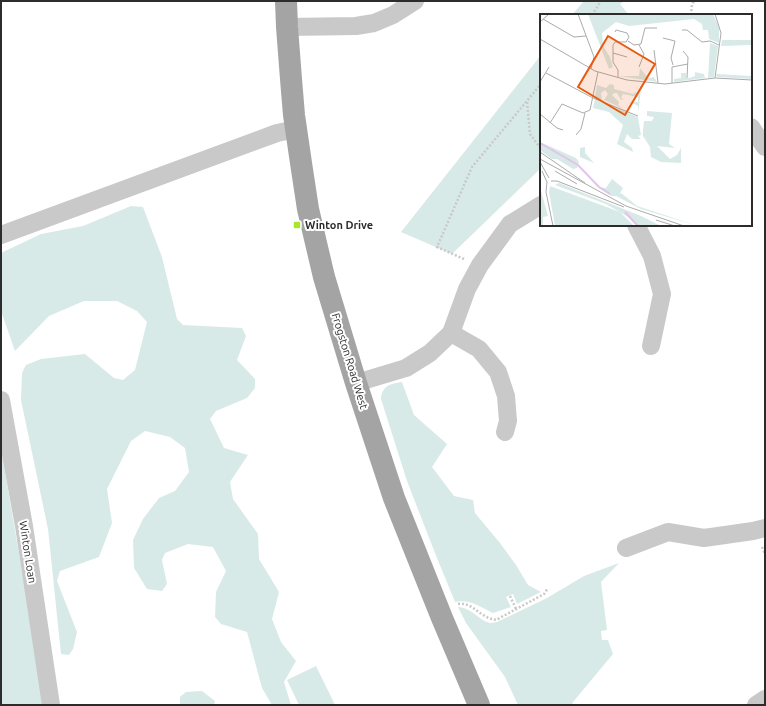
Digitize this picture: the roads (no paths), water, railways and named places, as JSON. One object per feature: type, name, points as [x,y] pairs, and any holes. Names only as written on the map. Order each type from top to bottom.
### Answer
[{"type":"main road","name":"Frogston Road West","points":[[286,1],[296,129],[308,209],[324,277],[356,384],[394,498],[479,705]]},
{"type":"street","points":[[287,27],[356,26],[374,22],[393,15],[415,1]]},
{"type":"street","points":[[752,128],[765,147]]},
{"type":"street","points":[[1,235],[277,133],[296,129]]},
{"type":"street","points":[[356,384],[406,368],[430,353],[451,333],[467,289],[480,265],[510,224],[540,206]]},
{"type":"street","points":[[637,226],[652,256],[662,294],[651,346]]},
{"type":"street","points":[[451,333],[479,348],[498,372],[506,396],[508,421],[505,432]]},
{"type":"street","name":"Winton Loan","points":[[1,400],[24,526],[51,705]]},
{"type":"street","points":[[626,548],[668,532],[704,538],[765,528]]},
{"type":"street","points":[[756,705],[765,698]]},
{"type":"place","name":"Winton Drive","points":[[297,225]]}]
